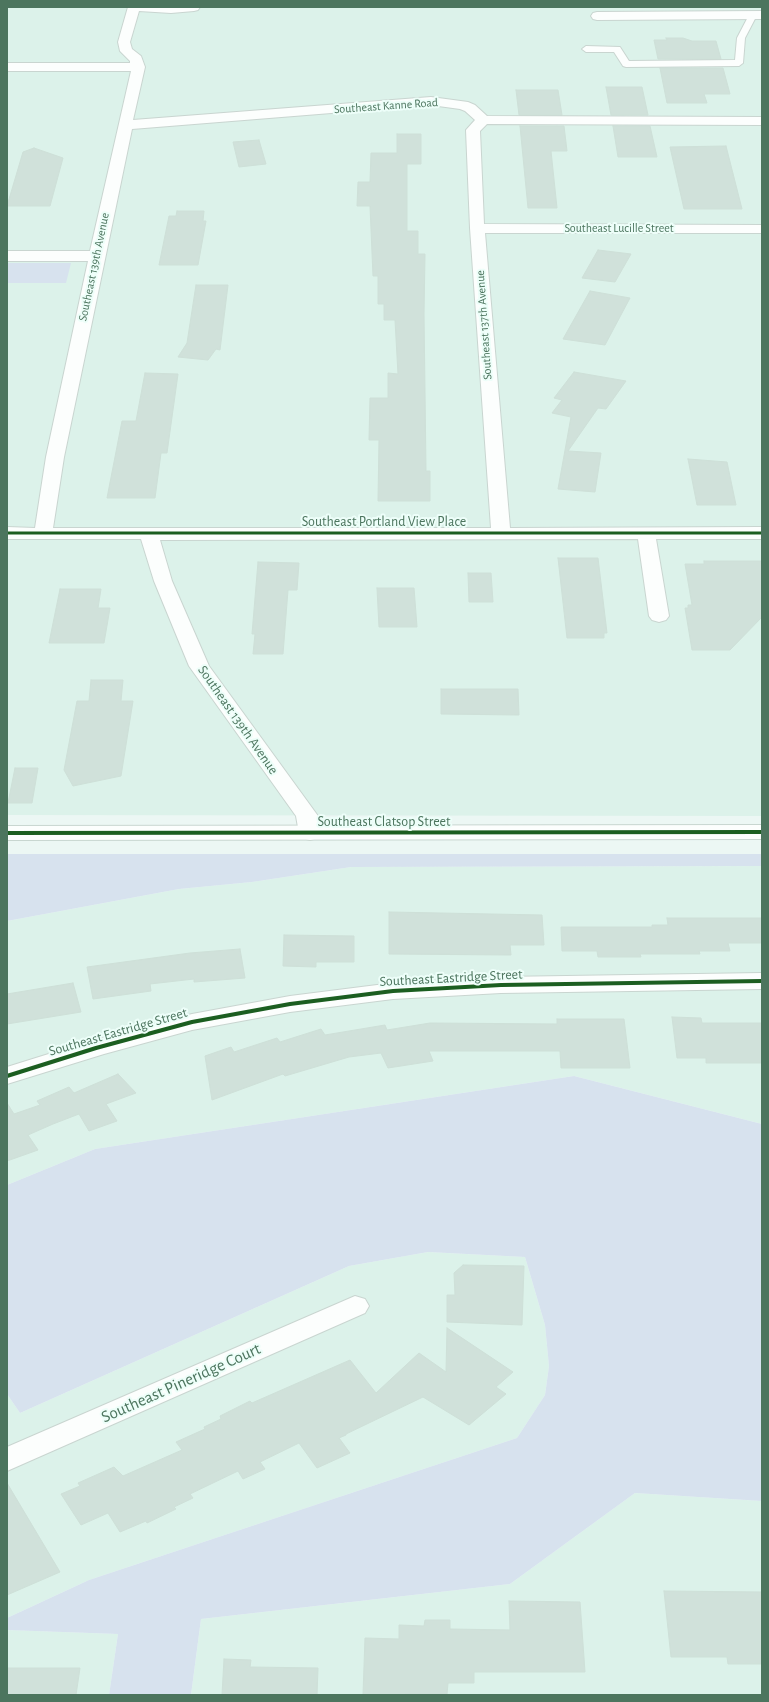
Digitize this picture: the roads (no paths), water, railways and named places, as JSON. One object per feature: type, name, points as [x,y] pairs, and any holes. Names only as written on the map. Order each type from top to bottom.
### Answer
[{"type":"street","points":[[7,67],[138,67],[136,59],[126,51],[124,42],[134,7],[171,9],[194,7]]},
{"type":"street","points":[[597,16],[758,15]]},
{"type":"street","name":"Southeast 139th Avenue","points":[[43,532],[55,457],[138,67]]},
{"type":"street","name":"Southeast Kanne Road","points":[[125,125],[431,101],[463,105],[470,108],[483,120]]},
{"type":"street","points":[[483,120],[762,121]]},
{"type":"street","name":"Southeast 137th Avenue","points":[[483,120],[473,130],[477,228],[501,533]]},
{"type":"street","name":"Southeast Lucille Street","points":[[477,228],[762,229]]},
{"type":"street","points":[[7,256],[97,256]]},
{"type":"street","name":"Southeast Portland View Place","points":[[7,533],[762,533]]},
{"type":"street","points":[[646,533],[659,616]]},
{"type":"street","name":"Southeast 139th Avenue","points":[[149,534],[163,582],[199,666],[307,816],[310,833]]},
{"type":"street","name":"Southeast Clatsop Street","points":[[7,833],[762,832]]},
{"type":"street","name":"Southeast Eastridge Street","points":[[7,1076],[96,1048],[192,1022],[290,1004],[393,991],[501,985],[762,981]]},
{"type":"street","name":"Southeast Pineridge Court","points":[[7,1460],[355,1306]]},
{"type":"lane","points":[[586,49],[617,49],[626,64],[739,63],[741,38],[758,15]]}]
